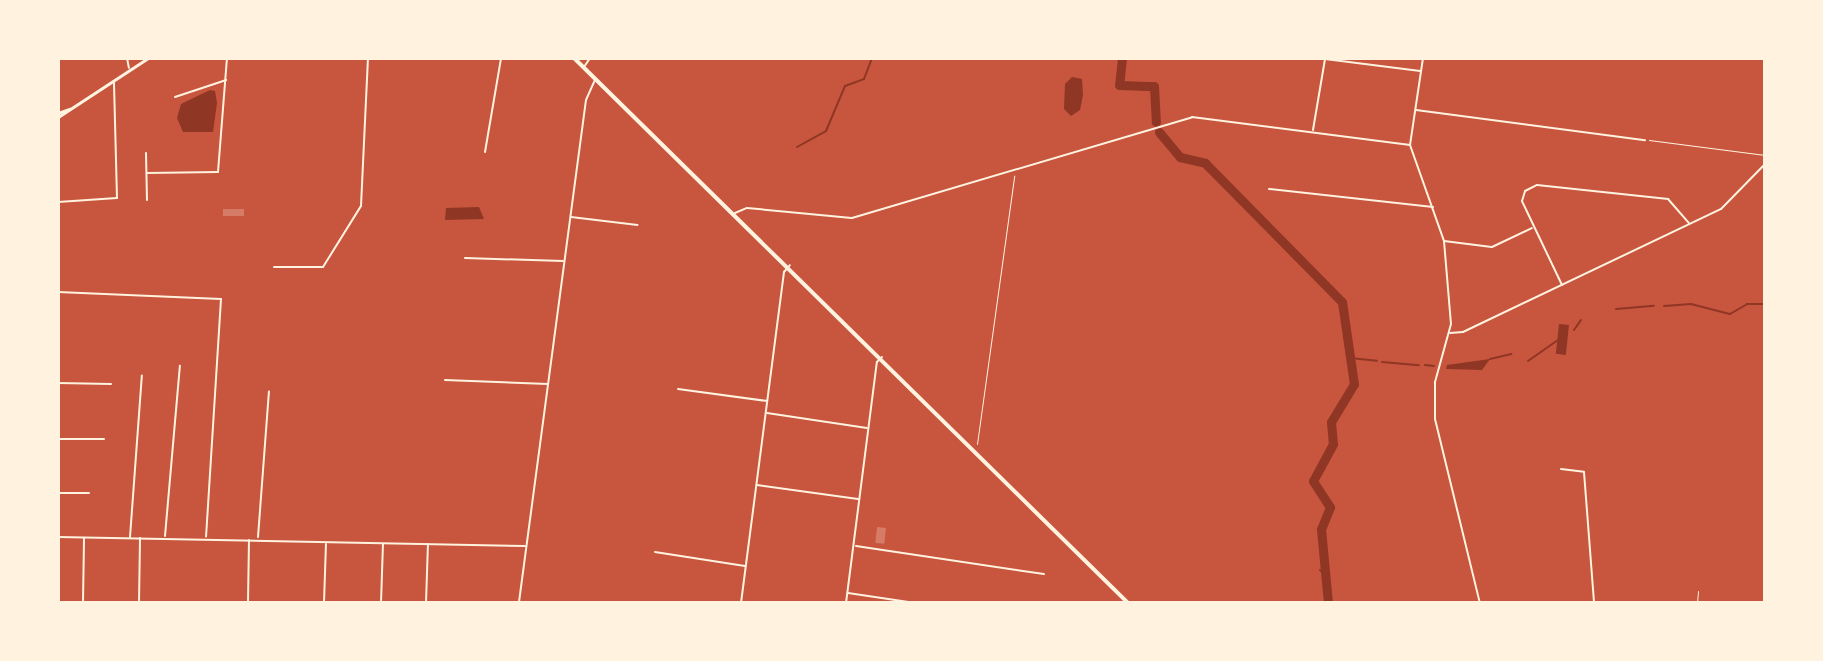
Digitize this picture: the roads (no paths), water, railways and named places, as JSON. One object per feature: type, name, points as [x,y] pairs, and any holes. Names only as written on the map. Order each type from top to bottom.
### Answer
[{"type":"highway","points":[[574,58],[790,265],[1128,603]]},
{"type":"street","points":[[127,58],[130,70]]},
{"type":"street","points":[[58,115],[148,58]]},
{"type":"street","points":[[147,173],[218,172],[227,58]]},
{"type":"street","points":[[274,267],[323,267],[361,206],[368,58]]},
{"type":"street","points":[[485,152],[501,58]]},
{"type":"street","points":[[584,67],[590,58]]},
{"type":"street","points":[[1423,58],[1410,145],[1444,241],[1450,333],[1435,382],[1435,419],[1480,603]]},
{"type":"street","points":[[1313,131],[1325,59],[1421,71]]},
{"type":"street","points":[[519,602],[586,100],[596,79]]},
{"type":"street","points":[[58,202],[117,198],[114,80]]},
{"type":"street","points":[[175,97],[226,80]]},
{"type":"street","points":[[1416,110],[1645,140]]},
{"type":"street","points":[[735,213],[747,208],[852,218],[1192,117],[1410,145]]},
{"type":"street","points":[[146,153],[147,200]]},
{"type":"street","points":[[1450,333],[1463,332],[1729,204],[1765,164]]},
{"type":"street","points":[[1562,285],[1533,227],[1522,195],[1545,184],[1668,199],[1690,224]]},
{"type":"street","points":[[1269,189],[1433,207]]},
{"type":"street","points":[[571,217],[638,225]]},
{"type":"street","points":[[1444,241],[1492,247],[1533,227]]},
{"type":"street","points":[[465,258],[565,261]]},
{"type":"street","points":[[741,603],[784,272],[790,265]]},
{"type":"street","points":[[58,292],[215,296],[224,310],[206,539]]},
{"type":"street","points":[[846,603],[869,428],[882,357]]},
{"type":"street","points":[[165,538],[180,366]]},
{"type":"street","points":[[130,537],[142,375]]},
{"type":"street","points":[[445,380],[548,384]]},
{"type":"street","points":[[58,383],[111,384]]},
{"type":"street","points":[[678,389],[767,401]]},
{"type":"street","points":[[258,539],[269,391]]},
{"type":"street","points":[[765,413],[869,428]]},
{"type":"street","points":[[58,439],[104,439]]},
{"type":"street","points":[[1561,469],[1584,472],[1594,603]]},
{"type":"street","points":[[756,484],[860,500]]},
{"type":"street","points":[[58,493],[89,493]]},
{"type":"street","points":[[58,537],[527,546]]},
{"type":"street","points":[[139,603],[140,537]]},
{"type":"street","points":[[83,603],[84,538]]},
{"type":"street","points":[[248,603],[249,539]]},
{"type":"street","points":[[324,603],[326,542]]},
{"type":"street","points":[[381,603],[383,543]]},
{"type":"street","points":[[426,603],[428,544]]},
{"type":"street","points":[[854,546],[1044,574]]},
{"type":"street","points":[[655,552],[746,566]]},
{"type":"street","points":[[847,593],[915,603]]},
{"type":"waterway","points":[[797,147],[826,131],[845,86],[864,79],[872,58]]},
{"type":"waterway","points":[[1122,58],[1119,85],[1154,86],[1156,122]]},
{"type":"waterway","points":[[1159,132],[1180,157],[1205,163],[1342,302],[1354,384],[1331,422],[1333,444],[1313,481],[1330,507],[1321,529],[1328,603]]},
{"type":"waterway","points":[[1664,306],[1691,304],[1730,314],[1747,304],[1765,304]]},
{"type":"waterway","points":[[1616,309],[1654,306]]},
{"type":"waterway","points":[[1574,330],[1581,320]]},
{"type":"waterway","points":[[1528,361],[1558,340]]},
{"type":"waterway","points":[[1490,359],[1511,354]]},
{"type":"waterway","points":[[1350,358],[1377,361]]},
{"type":"waterway","points":[[1382,362],[1419,365]]},
{"type":"waterway","points":[[1425,365],[1434,366]]},
{"type":"waterway","points":[[1320,570],[1327,577]]}]
